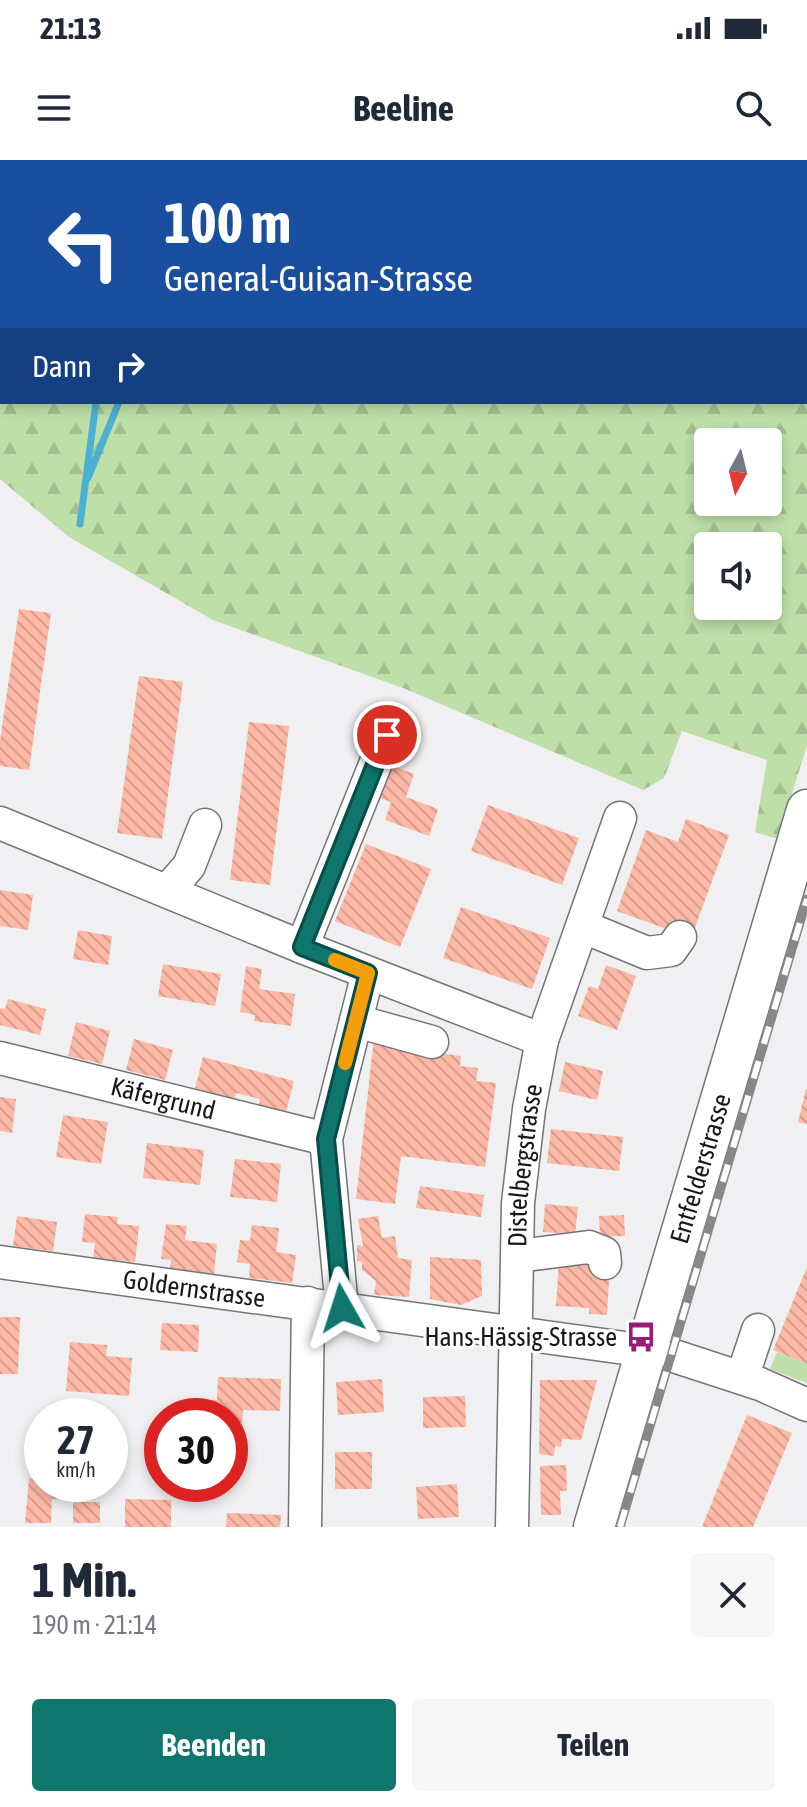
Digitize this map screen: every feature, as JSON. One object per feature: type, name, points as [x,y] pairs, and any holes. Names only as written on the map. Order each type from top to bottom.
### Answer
[{"type":"main road","name":"Entfelderstrasse","points":[[594,1527],[807,810]]},
{"type":"street","points":[[302,947],[387,735]]},
{"type":"street","name":"Distelbergstrasse","points":[[512,1527],[518,1203],[542,1040],[620,818]]},
{"type":"street","points":[[0,823],[302,947],[542,1040]]},
{"type":"street","points":[[168,890],[189,866],[205,825]]},
{"type":"street","points":[[584,927],[647,953],[671,950],[680,937]]},
{"type":"street","points":[[342,1308],[326,1139],[368,973]]},
{"type":"street","points":[[356,1021],[432,1042]]},
{"type":"street","name":"Käfergrund","points":[[0,1058],[326,1139]]},
{"type":"street","points":[[518,1256],[589,1247],[604,1253],[605,1263]]},
{"type":"street","name":"Goldernstrasse","points":[[0,1262],[625,1348]]},
{"type":"street","points":[[305,1527],[308,1303]]},
{"type":"street","points":[[742,1378],[758,1330]]},
{"type":"street","points":[[677,1357],[742,1378],[807,1405]]},
{"type":"green space","points":[[0,404],[807,404],[807,745],[778,839],[755,832],[767,760],[682,731],[664,778],[643,790],[403,688],[213,620],[69,537],[0,479]]},
{"type":"green space","points":[[777,1352],[807,1364],[807,1383],[770,1369]]},
{"type":"building","points":[[19,609],[51,613],[29,770],[0,766],[0,741]]},
{"type":"building","points":[[139,676],[183,682],[162,839],[117,833]]},
{"type":"building","points":[[249,722],[289,726],[270,885],[230,880]]},
{"type":"building","points":[[388,764],[414,774],[406,797],[438,809],[429,836],[385,820],[391,802],[376,797]]},
{"type":"building","points":[[488,805],[579,838],[562,885],[471,851]]},
{"type":"building","points":[[686,819],[729,835],[691,938],[617,911],[646,830],[678,842]]},
{"type":"building","points":[[366,844],[431,869],[400,947],[335,921]]},
{"type":"building","points":[[0,890],[33,895],[28,930],[0,926]]},
{"type":"building","points":[[461,907],[550,938],[532,989],[443,958]]},
{"type":"building","points":[[78,930],[112,936],[108,965],[73,959]]},
{"type":"building","points":[[163,964],[221,974],[215,1006],[158,996]]},
{"type":"building","points":[[606,965],[636,976],[617,1030],[578,1016],[589,986],[598,989]]},
{"type":"building","points":[[246,966],[262,969],[259,989],[295,994],[291,1026],[254,1021],[255,1015],[240,1012]]},
{"type":"building","points":[[8,999],[46,1009],[40,1035],[0,1025],[0,1008],[5,1009]]},
{"type":"building","points":[[76,1022],[110,1031],[102,1064],[68,1056]]},
{"type":"building","points":[[374,1038],[397,1048],[461,1056],[460,1066],[478,1068],[476,1081],[496,1083],[485,1167],[401,1156],[395,1204],[356,1199]]},
{"type":"building","points":[[134,1039],[173,1050],[165,1080],[126,1070]]},
{"type":"building","points":[[203,1057],[294,1081],[286,1112],[259,1105],[260,1099],[236,1093],[234,1099],[195,1088]]},
{"type":"building","points":[[565,1062],[603,1071],[597,1100],[559,1091]]},
{"type":"building","points":[[807,1089],[807,1124],[798,1122]]},
{"type":"building","points":[[0,1097],[16,1099],[12,1133],[0,1131]]},
{"type":"building","points":[[63,1115],[108,1122],[101,1164],[56,1157]]},
{"type":"building","points":[[551,1129],[623,1137],[619,1171],[547,1163]]},
{"type":"building","points":[[147,1143],[204,1150],[200,1185],[143,1178]]},
{"type":"building","points":[[235,1159],[281,1164],[277,1202],[230,1197]]},
{"type":"building","points":[[420,1186],[484,1195],[481,1217],[416,1208]]},
{"type":"building","points":[[545,1204],[578,1207],[575,1234],[543,1232]]},
{"type":"building","points":[[85,1214],[118,1217],[117,1224],[139,1226],[135,1262],[93,1258],[95,1243],[82,1242]]},
{"type":"building","points":[[624,1215],[625,1236],[600,1237],[599,1216]]},
{"type":"building","points":[[17,1216],[57,1222],[53,1251],[13,1246]]},
{"type":"building","points":[[378,1216],[382,1238],[395,1236],[398,1258],[412,1260],[409,1297],[374,1295],[376,1281],[362,1270],[362,1262],[357,1261],[357,1245],[363,1246],[358,1219]]},
{"type":"building","points":[[166,1224],[187,1226],[185,1240],[217,1244],[214,1274],[170,1269],[171,1260],[161,1259]]},
{"type":"building","points":[[252,1225],[279,1228],[276,1252],[296,1255],[292,1283],[249,1278],[250,1264],[237,1262],[240,1240],[250,1241]]},
{"type":"building","points":[[430,1257],[481,1260],[482,1296],[461,1305],[430,1299]]},
{"type":"building","points":[[559,1260],[610,1263],[607,1315],[589,1314],[589,1308],[556,1306]]},
{"type":"building","points":[[807,1267],[807,1364],[773,1350]]},
{"type":"building","points":[[0,1317],[20,1317],[18,1374],[0,1374]]},
{"type":"building","points":[[162,1323],[199,1325],[198,1352],[160,1350]]},
{"type":"building","points":[[70,1342],[107,1345],[106,1356],[132,1358],[129,1396],[66,1391]]},
{"type":"building","points":[[218,1377],[281,1379],[280,1411],[248,1410],[248,1398],[217,1398]]},
{"type":"building","points":[[382,1379],[384,1412],[338,1415],[336,1382]]},
{"type":"building","points":[[540,1380],[597,1380],[581,1440],[562,1439],[561,1447],[555,1446],[554,1456],[539,1454]]},
{"type":"building","points":[[465,1396],[466,1427],[423,1428],[423,1397]]},
{"type":"building","points":[[747,1415],[792,1433],[753,1527],[702,1527]]},
{"type":"building","points":[[335,1452],[372,1452],[372,1489],[335,1489]]},
{"type":"building","points":[[566,1465],[567,1491],[560,1491],[561,1515],[541,1515],[540,1466]]},
{"type":"building","points":[[457,1484],[459,1517],[418,1519],[416,1487]]},
{"type":"building","points":[[128,1499],[171,1502],[171,1527],[125,1527],[125,1502]]},
{"type":"building","points":[[27,1502],[52,1502],[51,1523],[25,1523]]},
{"type":"building","points":[[73,1502],[100,1502],[100,1523],[73,1523]]},
{"type":"building","points":[[227,1513],[281,1515],[280,1527],[226,1527]]},
{"type":"waterway","points":[[80,524],[96,404]]},
{"type":"waterway","points":[[88,478],[118,404]]},
{"type":"railway","points":[[620,1527],[807,899]]},
{"type":"slow traffic","points":[[335,960],[368,973],[345,1063]]},
{"type":"place","name":"Hans-Hässig-Strasse","points":[[641,1337]]},
{"type":"route","points":[[342,1308],[326,1139],[330,1111],[368,973],[302,947],[387,735]]}]
